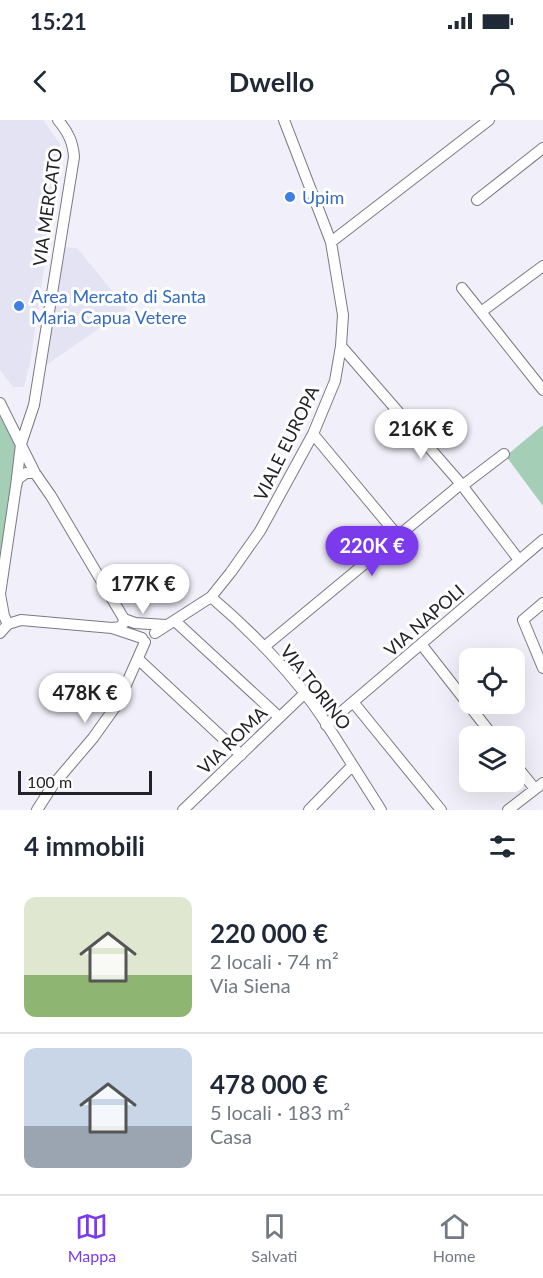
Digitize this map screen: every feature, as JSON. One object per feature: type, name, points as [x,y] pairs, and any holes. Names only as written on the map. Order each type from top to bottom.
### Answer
[{"type":"street","name":"VIA MERCATO","points":[[0,594],[21,444],[34,405],[74,157],[73,142],[67,130],[58,120]]},
{"type":"street","name":"VIALE EUROPA","points":[[144,640],[145,630],[149,629],[154,633],[211,597],[260,531],[313,434],[335,381],[343,315],[331,242],[284,120]]},
{"type":"street","points":[[331,242],[489,120]]},
{"type":"street","points":[[477,200],[543,148]]},
{"type":"street","points":[[481,312],[543,266]]},
{"type":"street","points":[[462,288],[543,390]]},
{"type":"street","points":[[341,346],[462,485],[519,560]]},
{"type":"street","points":[[0,403],[35,473],[124,619],[142,624],[171,623],[279,717]]},
{"type":"street","points":[[313,434],[398,536]]},
{"type":"street","points":[[264,647],[398,536],[504,454]]},
{"type":"street","points":[[16,486],[18,479],[26,473],[35,473]]},
{"type":"street","name":"VIA NAPOLI","points":[[326,725],[543,540]]},
{"type":"street","points":[[0,594],[4,616],[8,624]]},
{"type":"street","name":"VIA TORINO","points":[[211,597],[264,647],[304,694],[381,810]]},
{"type":"street","points":[[543,603],[523,620],[543,668]]},
{"type":"street","points":[[0,633],[8,624],[21,620],[112,628],[120,627],[124,619]]},
{"type":"street","points":[[37,810],[47,792],[93,738],[118,703],[138,659],[144,640],[112,628]]},
{"type":"street","points":[[420,644],[485,726]]},
{"type":"street","points":[[138,659],[241,754]]},
{"type":"street","name":"VIA ROMA","points":[[183,810],[304,694]]},
{"type":"street","points":[[353,702],[441,810]]},
{"type":"street","points":[[309,810],[352,766]]},
{"type":"street","points":[[508,810],[539,786],[525,773]]},
{"type":"shaded area","name":"Area Mercato di Santa Maria Capua Vetere","points":[[0,120],[43,120],[60,144],[60,161],[30,363],[24,387],[13,387],[0,370]]},
{"type":"shaded area","name":"Area Mercato di Santa Maria Capua Vetere","points":[[59,247],[77,248],[127,309],[39,370]]},
{"type":"green space","points":[[0,417],[18,449],[0,554]]},
{"type":"green space","points":[[543,425],[543,506],[506,456]]},
{"type":"place","name":"Upim","points":[[290,197]]},
{"type":"place","name":"Area Mercato di Santa Maria Capua Vetere","points":[[19,306]]}]
